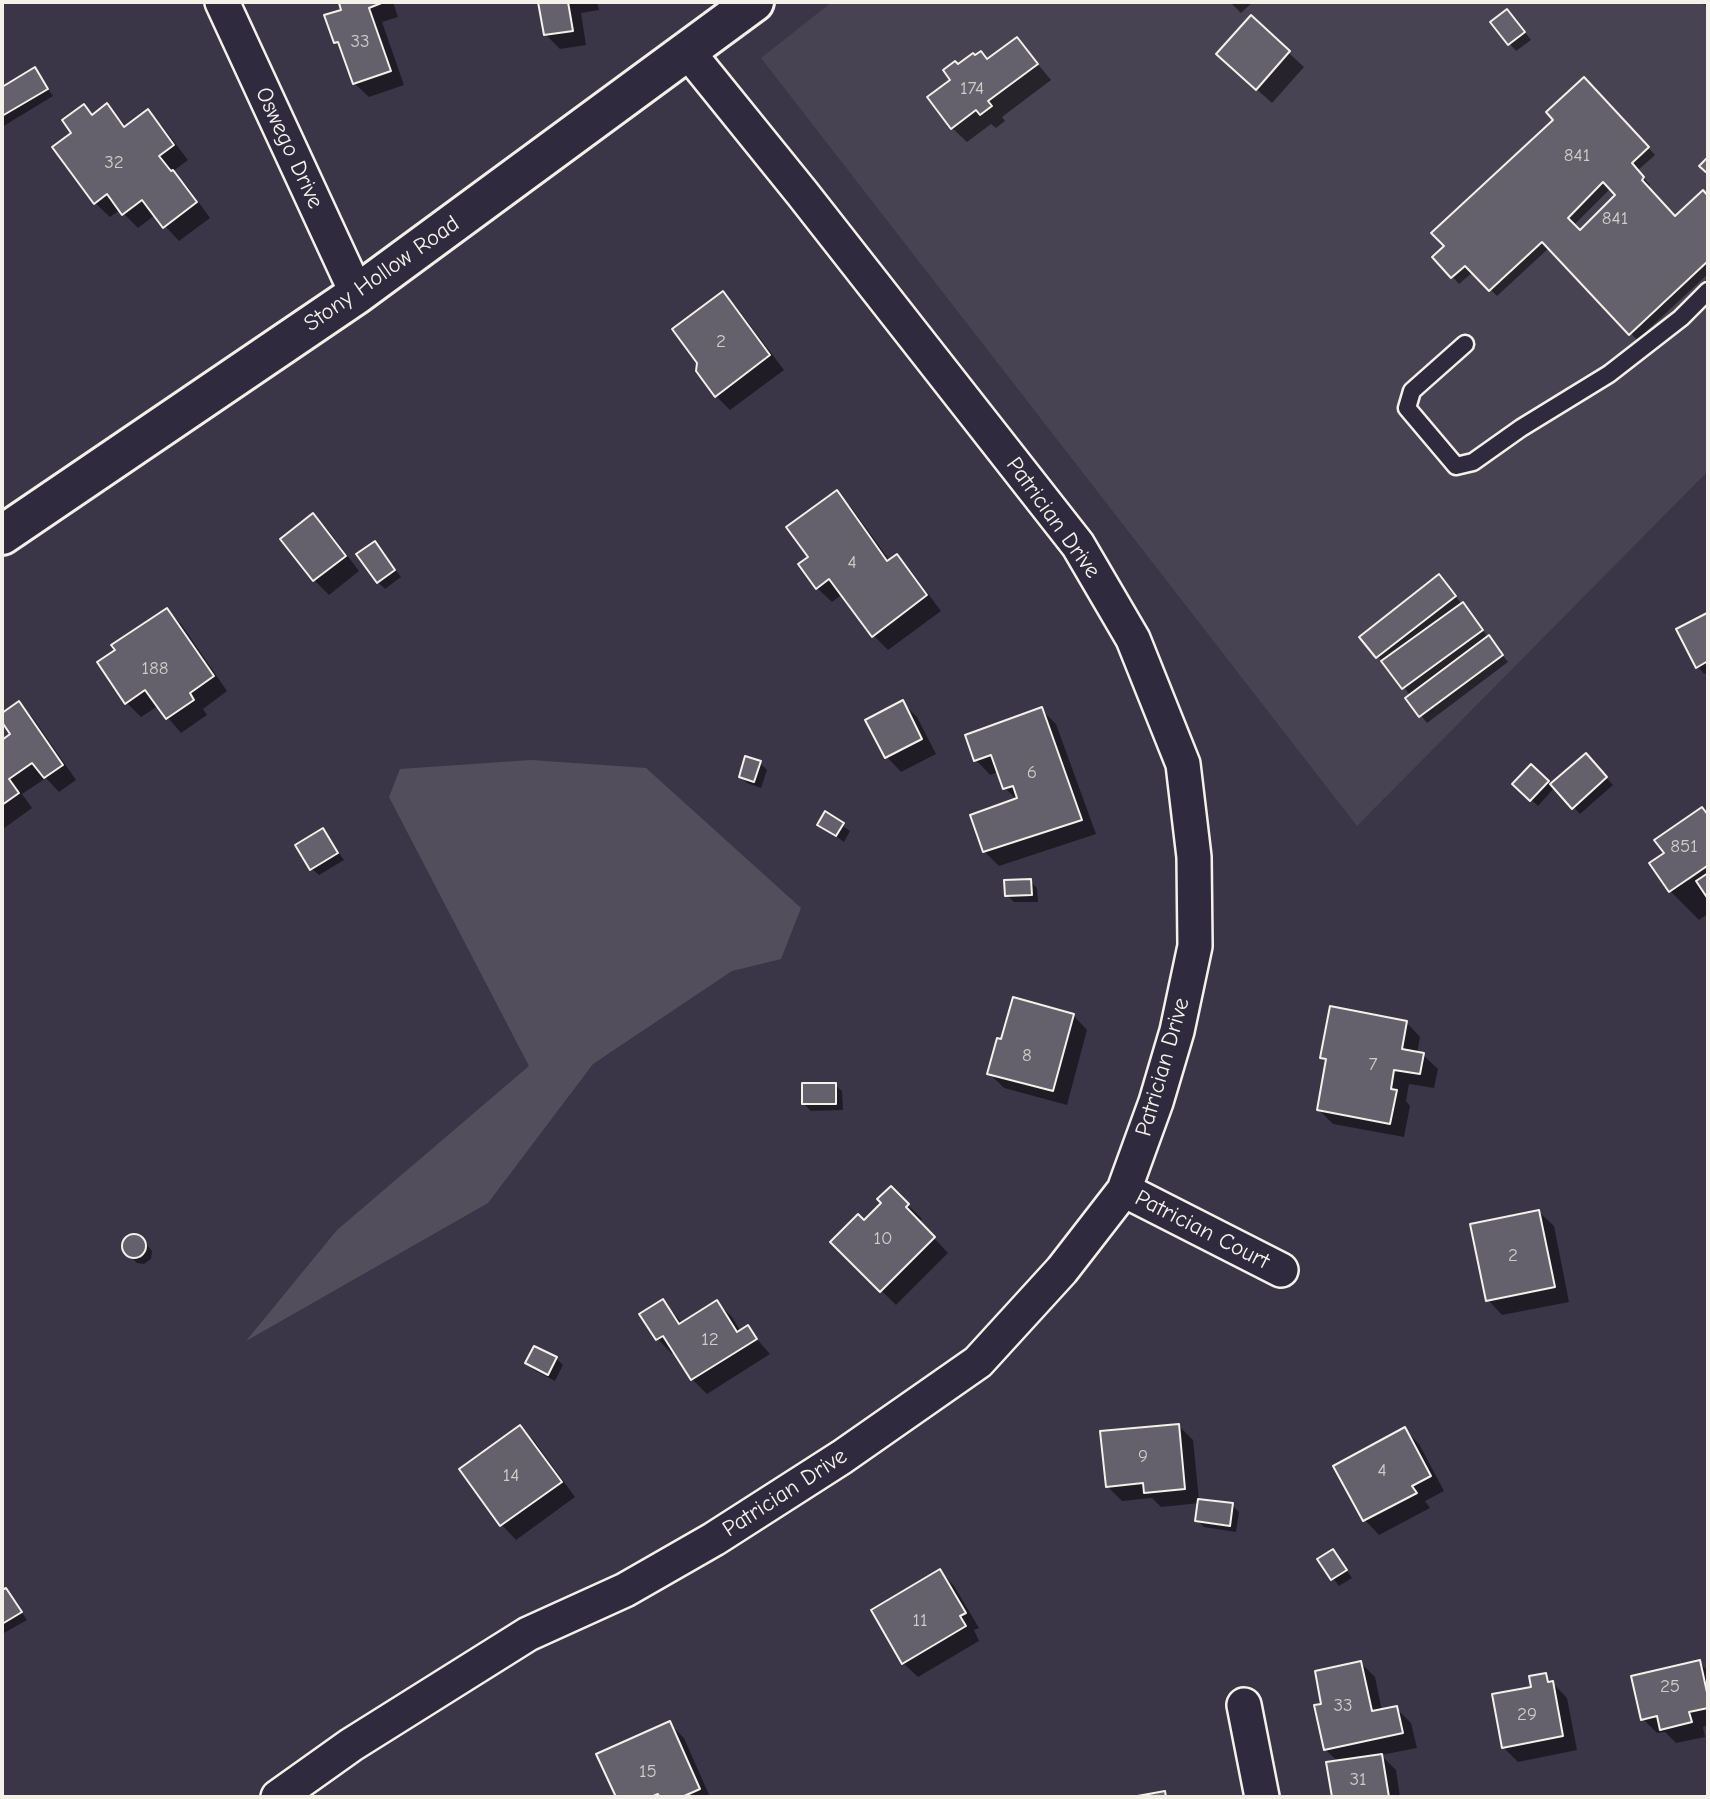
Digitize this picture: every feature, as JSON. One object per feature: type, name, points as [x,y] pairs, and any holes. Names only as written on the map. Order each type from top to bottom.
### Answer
[{"type":"street","name":"Oswego Drive","points":[[222,2],[356,294]]},
{"type":"street","name":"Stony Hollow Road","points":[[2,535],[356,294],[754,2]]},
{"type":"street","name":"Patrician Drive","points":[[278,1797],[351,1745],[528,1634],[625,1590],[714,1539],[842,1457],[978,1362],[1062,1270],[1124,1190],[1156,1102],[1177,1031],[1195,946],[1194,857],[1183,764],[1133,639],[1078,545],[811,204],[688,52]]},
{"type":"street","name":"Patrician Court","points":[[1124,1190],[1281,1270]]},
{"type":"street","points":[[1244,1705],[1262,1797]]},
{"type":"lane","points":[[1465,344],[1412,391],[1407,408],[1455,466],[1473,462],[1521,428],[1609,374],[1681,318],[1708,291]]},
{"type":"shaded area","points":[[832,2],[1700,2],[1708,9],[1708,471],[1357,826],[761,58]]},
{"type":"shaded area","points":[[531,760],[646,768],[801,908],[781,959],[732,971],[593,1064],[488,1203],[246,1341],[337,1230],[529,1066],[389,797],[400,769]]},
{"type":"building","points":[[384,2],[369,8],[391,71],[353,84],[338,42],[334,43],[324,15],[341,10],[339,3]]},
{"type":"building","points":[[538,2],[568,2],[573,31],[544,35]]},
{"type":"building","points":[[1507,9],[1525,32],[1508,45],[1490,22]]},
{"type":"building","points":[[1251,15],[1290,51],[1256,90],[1216,54]]},
{"type":"building","points":[[1017,37],[1038,64],[988,101],[992,106],[980,115],[976,110],[951,129],[927,97],[950,80],[943,70],[955,61],[958,64],[973,53],[975,55],[981,51],[987,59]]},
{"type":"building","points":[[35,67],[48,89],[2,116],[2,87]]},
{"type":"building","points":[[1584,77],[1649,147],[1632,163],[1644,177],[1642,180],[1675,216],[1703,190],[1708,196],[1708,261],[1629,335],[1542,242],[1489,291],[1465,266],[1451,278],[1432,257],[1444,246],[1431,233],[1553,120],[1546,112]],"holes":[[[1603,182],[1615,195],[1580,230],[1568,218]]]},
{"type":"building","points":[[107,103],[124,127],[148,109],[174,145],[159,156],[197,202],[163,228],[142,200],[122,215],[107,194],[94,204],[52,147],[71,133],[62,120],[84,104],[92,115]]},
{"type":"building","points":[[1708,157],[1708,174],[1699,166]]},
{"type":"building","points":[[723,291],[770,355],[715,397],[696,371],[697,363],[672,329]]},
{"type":"building","points":[[837,490],[887,561],[897,554],[927,595],[872,637],[829,579],[816,589],[798,564],[808,557],[786,527]]},
{"type":"building","points":[[313,513],[346,556],[313,581],[280,539]]},
{"type":"building","points":[[375,541],[395,570],[377,583],[356,554]]},
{"type":"building","points":[[1439,574],[1456,596],[1376,658],[1359,637]]},
{"type":"building","points":[[1463,602],[1483,630],[1402,689],[1381,661]]},
{"type":"building","points":[[167,608],[214,676],[190,693],[194,700],[166,719],[145,690],[125,704],[97,662],[115,650],[111,645]]},
{"type":"building","points":[[1707,613],[1708,661],[1696,668],[1676,629]]},
{"type":"building","points":[[1489,635],[1503,655],[1419,717],[1405,698]]},
{"type":"building","points":[[903,700],[922,739],[885,758],[865,720]]},
{"type":"building","points":[[19,701],[63,765],[44,778],[32,763],[9,779],[19,793],[2,805],[2,740],[10,734],[2,722],[2,713]]},
{"type":"building","points":[[1042,707],[1082,820],[983,852],[970,815],[1017,798],[1013,786],[1003,789],[991,755],[974,761],[965,735]]},
{"type":"building","points":[[1586,753],[1607,777],[1572,809],[1550,784]]},
{"type":"building","points":[[745,756],[761,761],[754,782],[739,777]]},
{"type":"building","points":[[1531,764],[1549,781],[1530,801],[1512,784]]},
{"type":"building","points":[[1702,807],[1708,815],[1708,868],[1707,866],[1669,892],[1649,863],[1664,853],[1654,840]]},
{"type":"building","points":[[825,811],[844,823],[836,836],[817,825]]},
{"type":"building","points":[[323,828],[338,853],[310,870],[295,845]]},
{"type":"building","points":[[1708,873],[1708,899],[1696,881]]},
{"type":"building","points":[[1031,879],[1032,895],[1005,896],[1004,880]]},
{"type":"building","points":[[1013,997],[1074,1014],[1053,1091],[987,1074]]},
{"type":"building","points":[[1330,1006],[1407,1021],[1402,1049],[1424,1053],[1420,1074],[1394,1070],[1391,1089],[1397,1090],[1390,1124],[1317,1110],[1326,1059],[1320,1058]]},
{"type":"building","points":[[802,1083],[836,1083],[836,1104],[802,1104]]},
{"type":"building","points":[[891,1186],[909,1204],[906,1207],[935,1237],[880,1292],[830,1242],[858,1214],[864,1220],[881,1203],[877,1199]]},
{"type":"building","points":[[1539,1210],[1555,1287],[1486,1301],[1470,1224]]},
{"type":"building","points":[[134,1234],[142,1238],[146,1246],[142,1254],[134,1258],[126,1254],[122,1246],[126,1238]]},
{"type":"building","points":[[663,1299],[679,1324],[717,1300],[737,1332],[748,1325],[757,1339],[691,1380],[663,1336],[656,1340],[639,1314]]},
{"type":"building","points":[[534,1346],[557,1357],[548,1375],[525,1363]]},
{"type":"building","points":[[1179,1424],[1185,1489],[1144,1493],[1143,1483],[1106,1487],[1100,1431]]},
{"type":"building","points":[[520,1425],[562,1482],[500,1526],[459,1469]]},
{"type":"building","points":[[1405,1427],[1431,1476],[1412,1486],[1417,1493],[1363,1521],[1333,1466]]},
{"type":"building","points":[[1198,1499],[1233,1503],[1230,1526],[1195,1521]]},
{"type":"building","points":[[1333,1549],[1347,1570],[1331,1580],[1317,1559]]},
{"type":"building","points":[[940,1569],[966,1613],[960,1616],[966,1626],[902,1664],[871,1610]]},
{"type":"building","points":[[6,1588],[22,1612],[2,1624],[2,1590]]},
{"type":"building","points":[[1700,1660],[1708,1708],[1689,1712],[1692,1722],[1660,1730],[1657,1716],[1641,1720],[1631,1676]]},
{"type":"building","points":[[1361,1661],[1372,1711],[1397,1706],[1403,1733],[1324,1750],[1314,1705],[1321,1704],[1315,1671]]},
{"type":"building","points":[[1546,1673],[1548,1682],[1553,1681],[1563,1736],[1502,1748],[1492,1694],[1531,1687],[1529,1676]]},
{"type":"building","points":[[670,1721],[700,1789],[682,1797],[659,1797],[658,1794],[651,1797],[616,1797],[596,1754]]},
{"type":"building","points":[[1382,1754],[1389,1797],[1332,1797],[1326,1762]]},
{"type":"building","points":[[1165,1791],[1166,1797],[1132,1797]]}]
